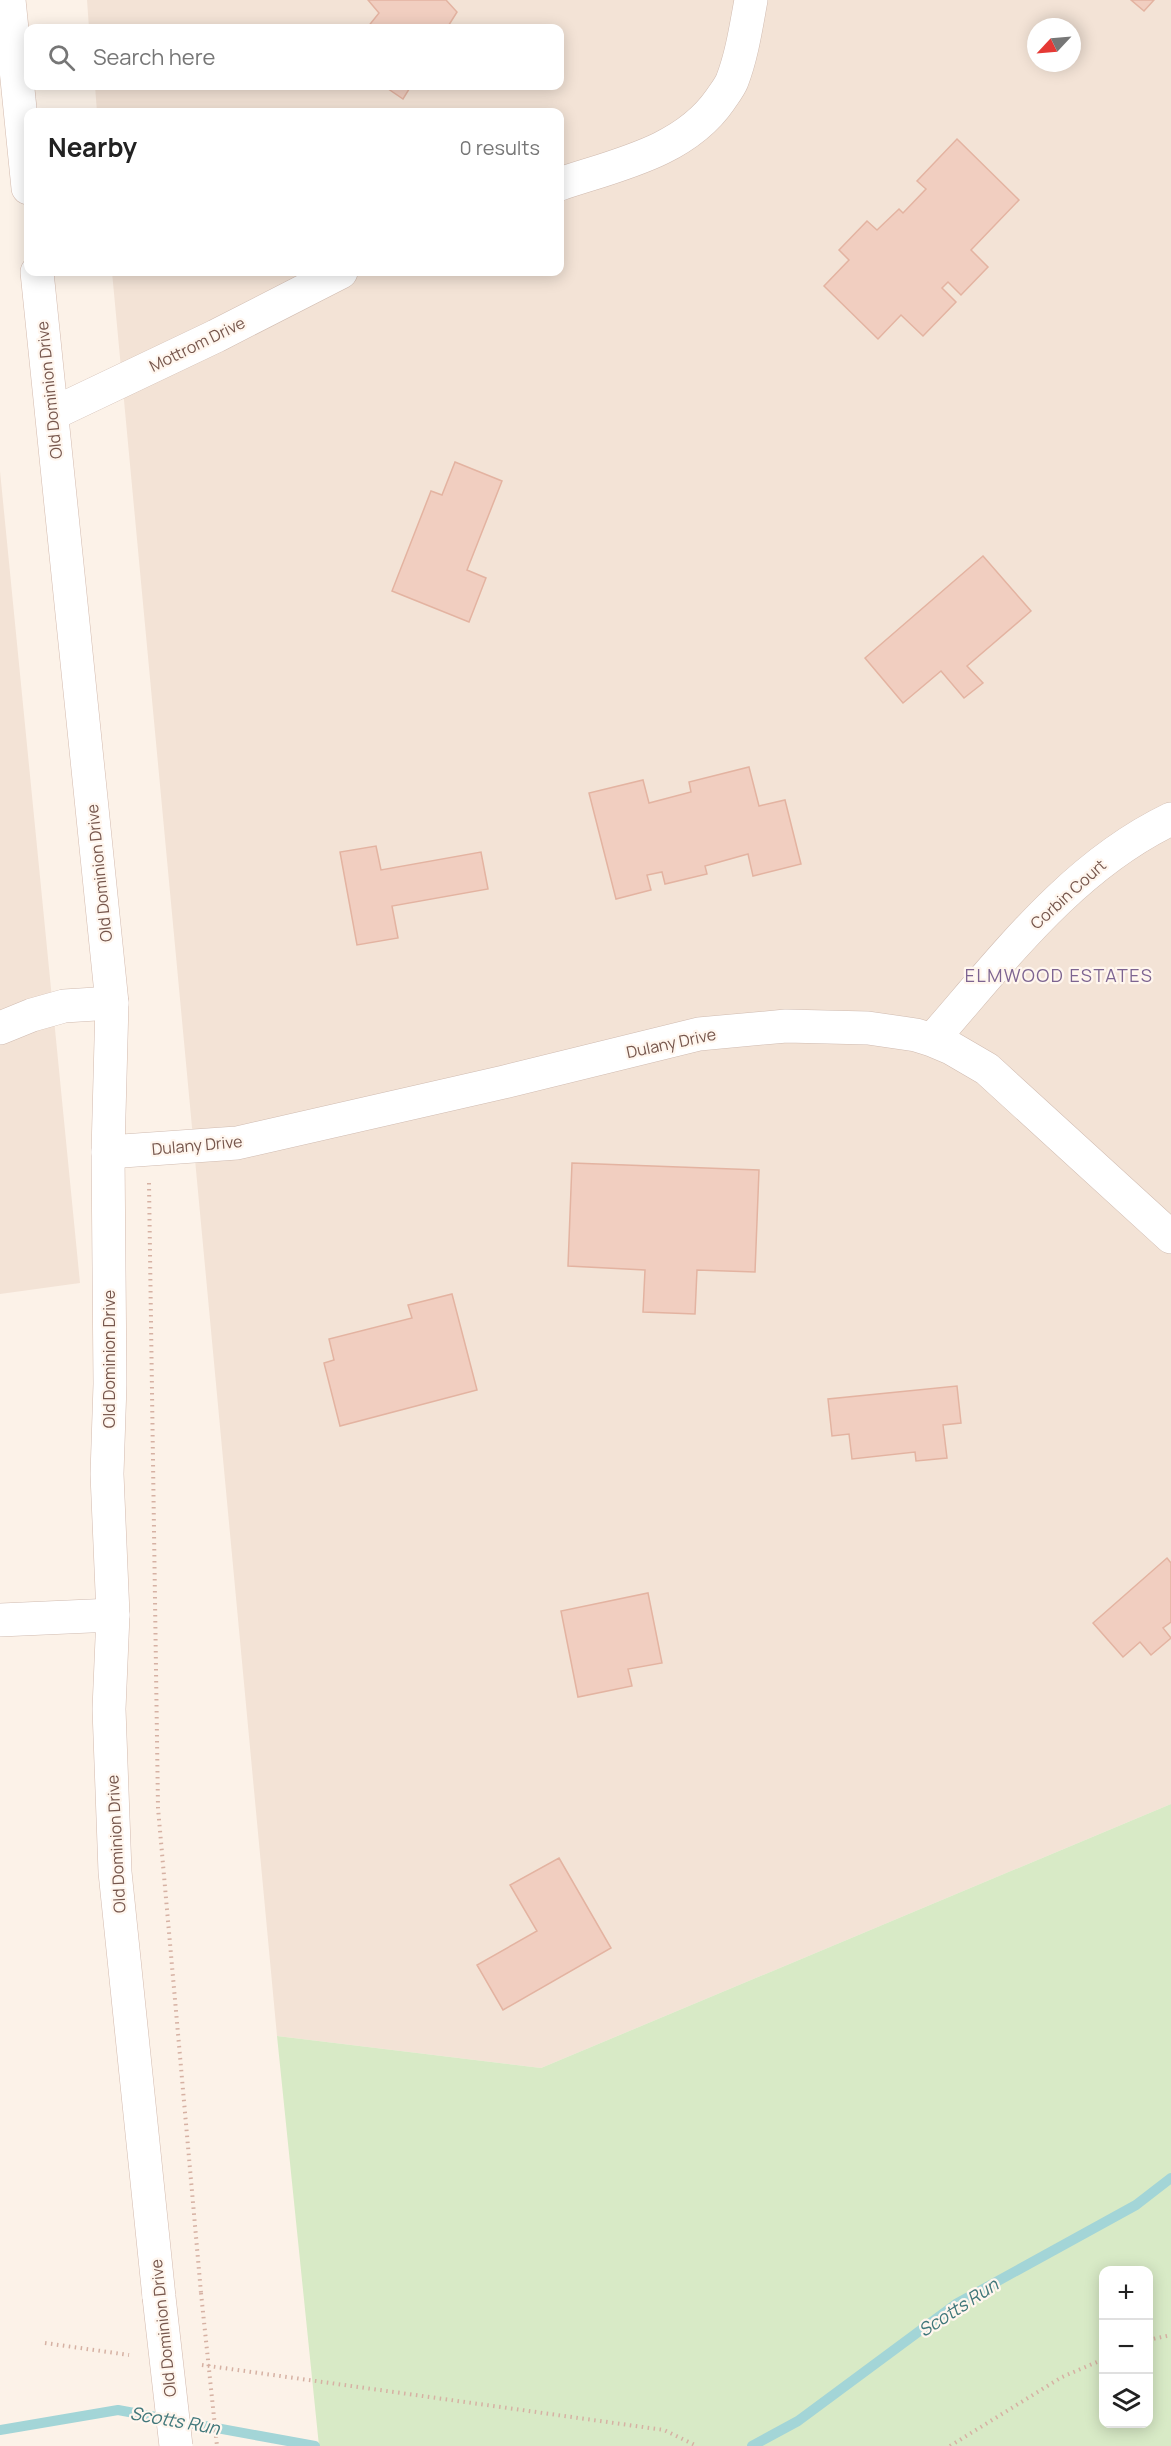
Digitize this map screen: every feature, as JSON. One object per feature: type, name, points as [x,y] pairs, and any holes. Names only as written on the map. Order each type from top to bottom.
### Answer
[{"type":"main road","points":[[9,0],[24,148]]},
{"type":"main road","points":[[564,183],[643,156],[682,139],[709,116],[731,83],[743,48],[751,0]]},
{"type":"main road","name":"Old Dominion Drive","points":[[37,276],[112,1003],[108,1152],[110,1384],[107,1474],[113,1615],[109,1709],[115,1872],[176,2446]]},
{"type":"main road","name":"Mottrom Drive","points":[[52,414],[216,336],[333,276]]},
{"type":"main road","name":"Corbin Court","points":[[932,1040],[1042,913],[1097,866],[1171,819]]},
{"type":"main road","points":[[0,1028],[32,1015],[64,1006],[112,1003]]},
{"type":"main road","name":"Dulany Drive","points":[[108,1152],[237,1143],[493,1085],[699,1034],[786,1026],[856,1028],[916,1035],[932,1040],[987,1069],[1171,1237]]},
{"type":"main road","points":[[0,1620],[113,1615]]},
{"type":"path","points":[[148,1149],[158,1808],[201,2293],[217,2446]]},
{"type":"path","points":[[1153,2339],[1171,2335]]},
{"type":"path","points":[[45,2343],[139,2356]]},
{"type":"path","points":[[950,2446],[1062,2377],[1099,2361]]},
{"type":"path","points":[[197,2364],[664,2430],[697,2446]]},
{"type":"shaded area","points":[[87,0],[1171,0],[1171,1804],[541,2068],[277,2036],[112,276],[564,276],[564,108],[97,108],[95,90],[564,90],[564,24],[89,24]]},
{"type":"shaded area","points":[[0,471],[80,1283],[0,1294]]},
{"type":"green space","points":[[1171,1804],[1171,2446],[319,2446],[277,2036],[541,2068]]},
{"type":"building","points":[[368,0],[446,0],[457,12],[450,24],[370,24],[379,13]]},
{"type":"building","points":[[1131,0],[1154,0],[1144,11]]},
{"type":"building","points":[[390,90],[409,90],[403,99]]},
{"type":"building","points":[[957,139],[1019,200],[971,250],[988,267],[961,295],[948,282],[942,288],[956,302],[923,336],[901,315],[878,339],[824,286],[849,260],[839,250],[867,221],[877,230],[899,209],[903,213],[926,189],[917,181]]},
{"type":"building","points":[[455,462],[502,481],[467,570],[486,578],[469,622],[392,591],[431,491],[442,495]]},
{"type":"building","points":[[983,556],[1031,611],[967,666],[983,683],[964,698],[941,671],[903,703],[865,658]]},
{"type":"building","points":[[749,767],[759,806],[785,800],[801,864],[753,876],[748,854],[705,866],[707,874],[665,884],[662,872],[647,875],[651,890],[616,899],[589,793],[643,780],[649,803],[691,792],[689,782]]},
{"type":"building","points":[[376,846],[381,870],[481,852],[488,889],[392,906],[398,938],[357,945],[340,852]]},
{"type":"building","points":[[572,1163],[759,1170],[755,1272],[697,1270],[695,1314],[643,1312],[645,1270],[568,1266]]},
{"type":"building","points":[[452,1294],[477,1390],[340,1426],[324,1363],[334,1360],[329,1339],[412,1318],[408,1305]]},
{"type":"building","points":[[957,1386],[961,1423],[943,1425],[947,1458],[916,1461],[915,1452],[852,1459],[849,1434],[832,1436],[828,1399]]},
{"type":"building","points":[[1167,1558],[1171,1563],[1171,1622],[1163,1628],[1171,1638],[1151,1655],[1140,1642],[1123,1657],[1093,1623]]},
{"type":"building","points":[[648,1593],[662,1663],[628,1669],[632,1686],[578,1697],[561,1611]]},
{"type":"building","points":[[559,1858],[611,1948],[503,2010],[477,1965],[537,1931],[510,1885]]},
{"type":"waterway","name":"Scotts Run","points":[[752,2446],[798,2421],[956,2304],[1136,2205],[1171,2178]]},
{"type":"waterway","name":"Scotts Run","points":[[0,2430],[118,2410],[315,2446]]},
{"type":"district","name":"ELMWOOD ESTATES","points":[[1059,975]]}]
